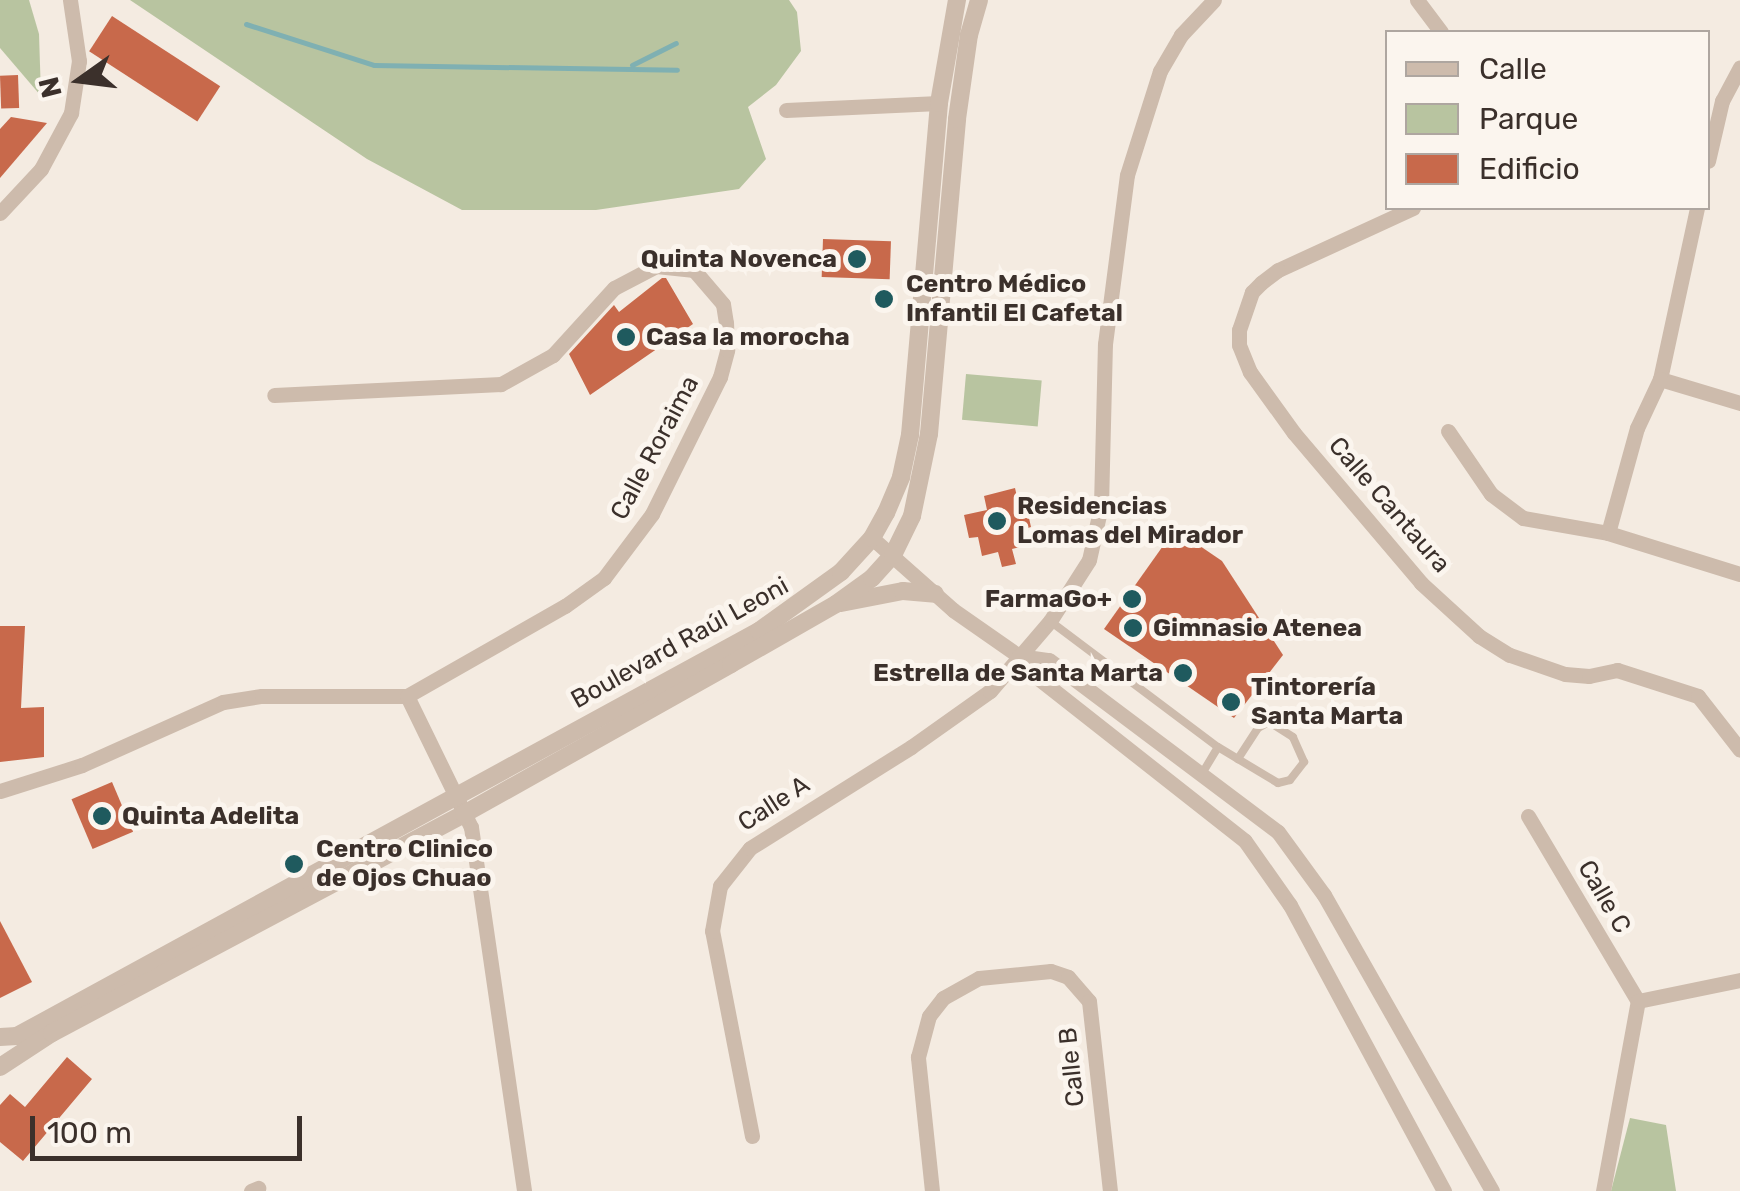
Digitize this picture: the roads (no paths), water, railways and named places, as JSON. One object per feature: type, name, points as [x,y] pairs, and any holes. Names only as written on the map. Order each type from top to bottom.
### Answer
[{"type":"street","points":[[0,214],[41,169],[71,113],[79,61],[70,0]]},
{"type":"street","name":"Boulevard Raúl Leoni","points":[[6,1039],[781,618],[822,589],[872,538],[901,477],[910,435],[939,103],[957,0]]},
{"type":"street","name":"Boulevard Raúl Leoni","points":[[0,1067],[52,1033],[464,814],[836,604],[872,578],[893,555],[912,516],[930,434],[957,119],[969,35],[979,0]]},
{"type":"street","name":"Calle A","points":[[752,1136],[712,931],[720,886],[750,848],[990,691],[1050,621],[1089,560],[1097,534],[1105,344],[1115,242],[1132,160],[1160,70],[1182,34],[1214,0]]},
{"type":"street","points":[[1417,0],[1440,30]]},
{"type":"street","points":[[1710,152],[1722,101],[1740,67]]},
{"type":"street","points":[[786,110],[939,103]]},
{"type":"street","name":"Calle Cantaura","points":[[1409,210],[1278,270],[1261,282],[1252,292],[1239,330],[1242,358],[1250,372],[1294,434],[1421,584],[1479,636],[1510,654],[1564,674],[1589,676],[1617,670],[1698,696],[1740,750]]},
{"type":"street","points":[[1608,532],[1637,428],[1660,379],[1696,210]]},
{"type":"street","name":"Calle Roraima","points":[[0,792],[82,765],[224,702],[262,696],[408,696],[565,606],[604,578],[630,548],[685,455],[720,377],[727,350],[723,304],[694,270],[656,266],[614,288],[552,356],[500,384],[274,396]]},
{"type":"street","points":[[1660,379],[1740,403]]},
{"type":"street","points":[[1448,430],[1505,509],[1523,518],[1608,532],[1740,574]]},
{"type":"street","points":[[872,538],[935,594],[1019,656],[1038,678],[1223,822],[1267,868],[1444,1191]]},
{"type":"street","points":[[836,604],[904,590],[935,594]]},
{"type":"street","points":[[1019,656],[1049,660],[1278,832],[1309,872],[1492,1191]]},
{"type":"street","points":[[408,696],[471,827],[524,1191]]},
{"type":"street","name":"Calle C","points":[[1528,816],[1638,1001]]},
{"type":"street","name":"Calle B","points":[[932,1191],[918,1057],[929,1016],[943,998],[980,978],[1050,971],[1068,977],[1089,1000],[1110,1191]]},
{"type":"street","points":[[1603,1191],[1638,1001],[1740,980]]},
{"type":"lane","points":[[1050,621],[1218,747],[1278,783],[1290,780],[1304,762],[1293,736],[1269,722],[1258,728],[1238,758]]},
{"type":"lane","points":[[1203,772],[1218,747]]},
{"type":"waterway","points":[[246,24],[374,65],[677,70]]},
{"type":"waterway","points":[[632,65],[676,43]]},
{"type":"place","name":"Quinta Novenca","points":[[857,259]]},
{"type":"place","name":"Centro Médico Infantil El Cafetal","points":[[884,299]]},
{"type":"place","name":"Casa la morocha","points":[[626,337]]},
{"type":"place","name":"Residencias Lomas del Mirador","points":[[997,521]]},
{"type":"place","name":"FarmaGo+","points":[[1132,599]]},
{"type":"place","name":"Gimnasio Atenea","points":[[1133,628]]},
{"type":"place","name":"Estrella de Santa Marta","points":[[1183,673]]},
{"type":"place","name":"Tintorería Santa Marta","points":[[1231,702]]},
{"type":"place","name":"Quinta Adelita","points":[[102,816]]},
{"type":"place","name":"Centro Clinico de Ojos Chuao","points":[[294,864]]}]
